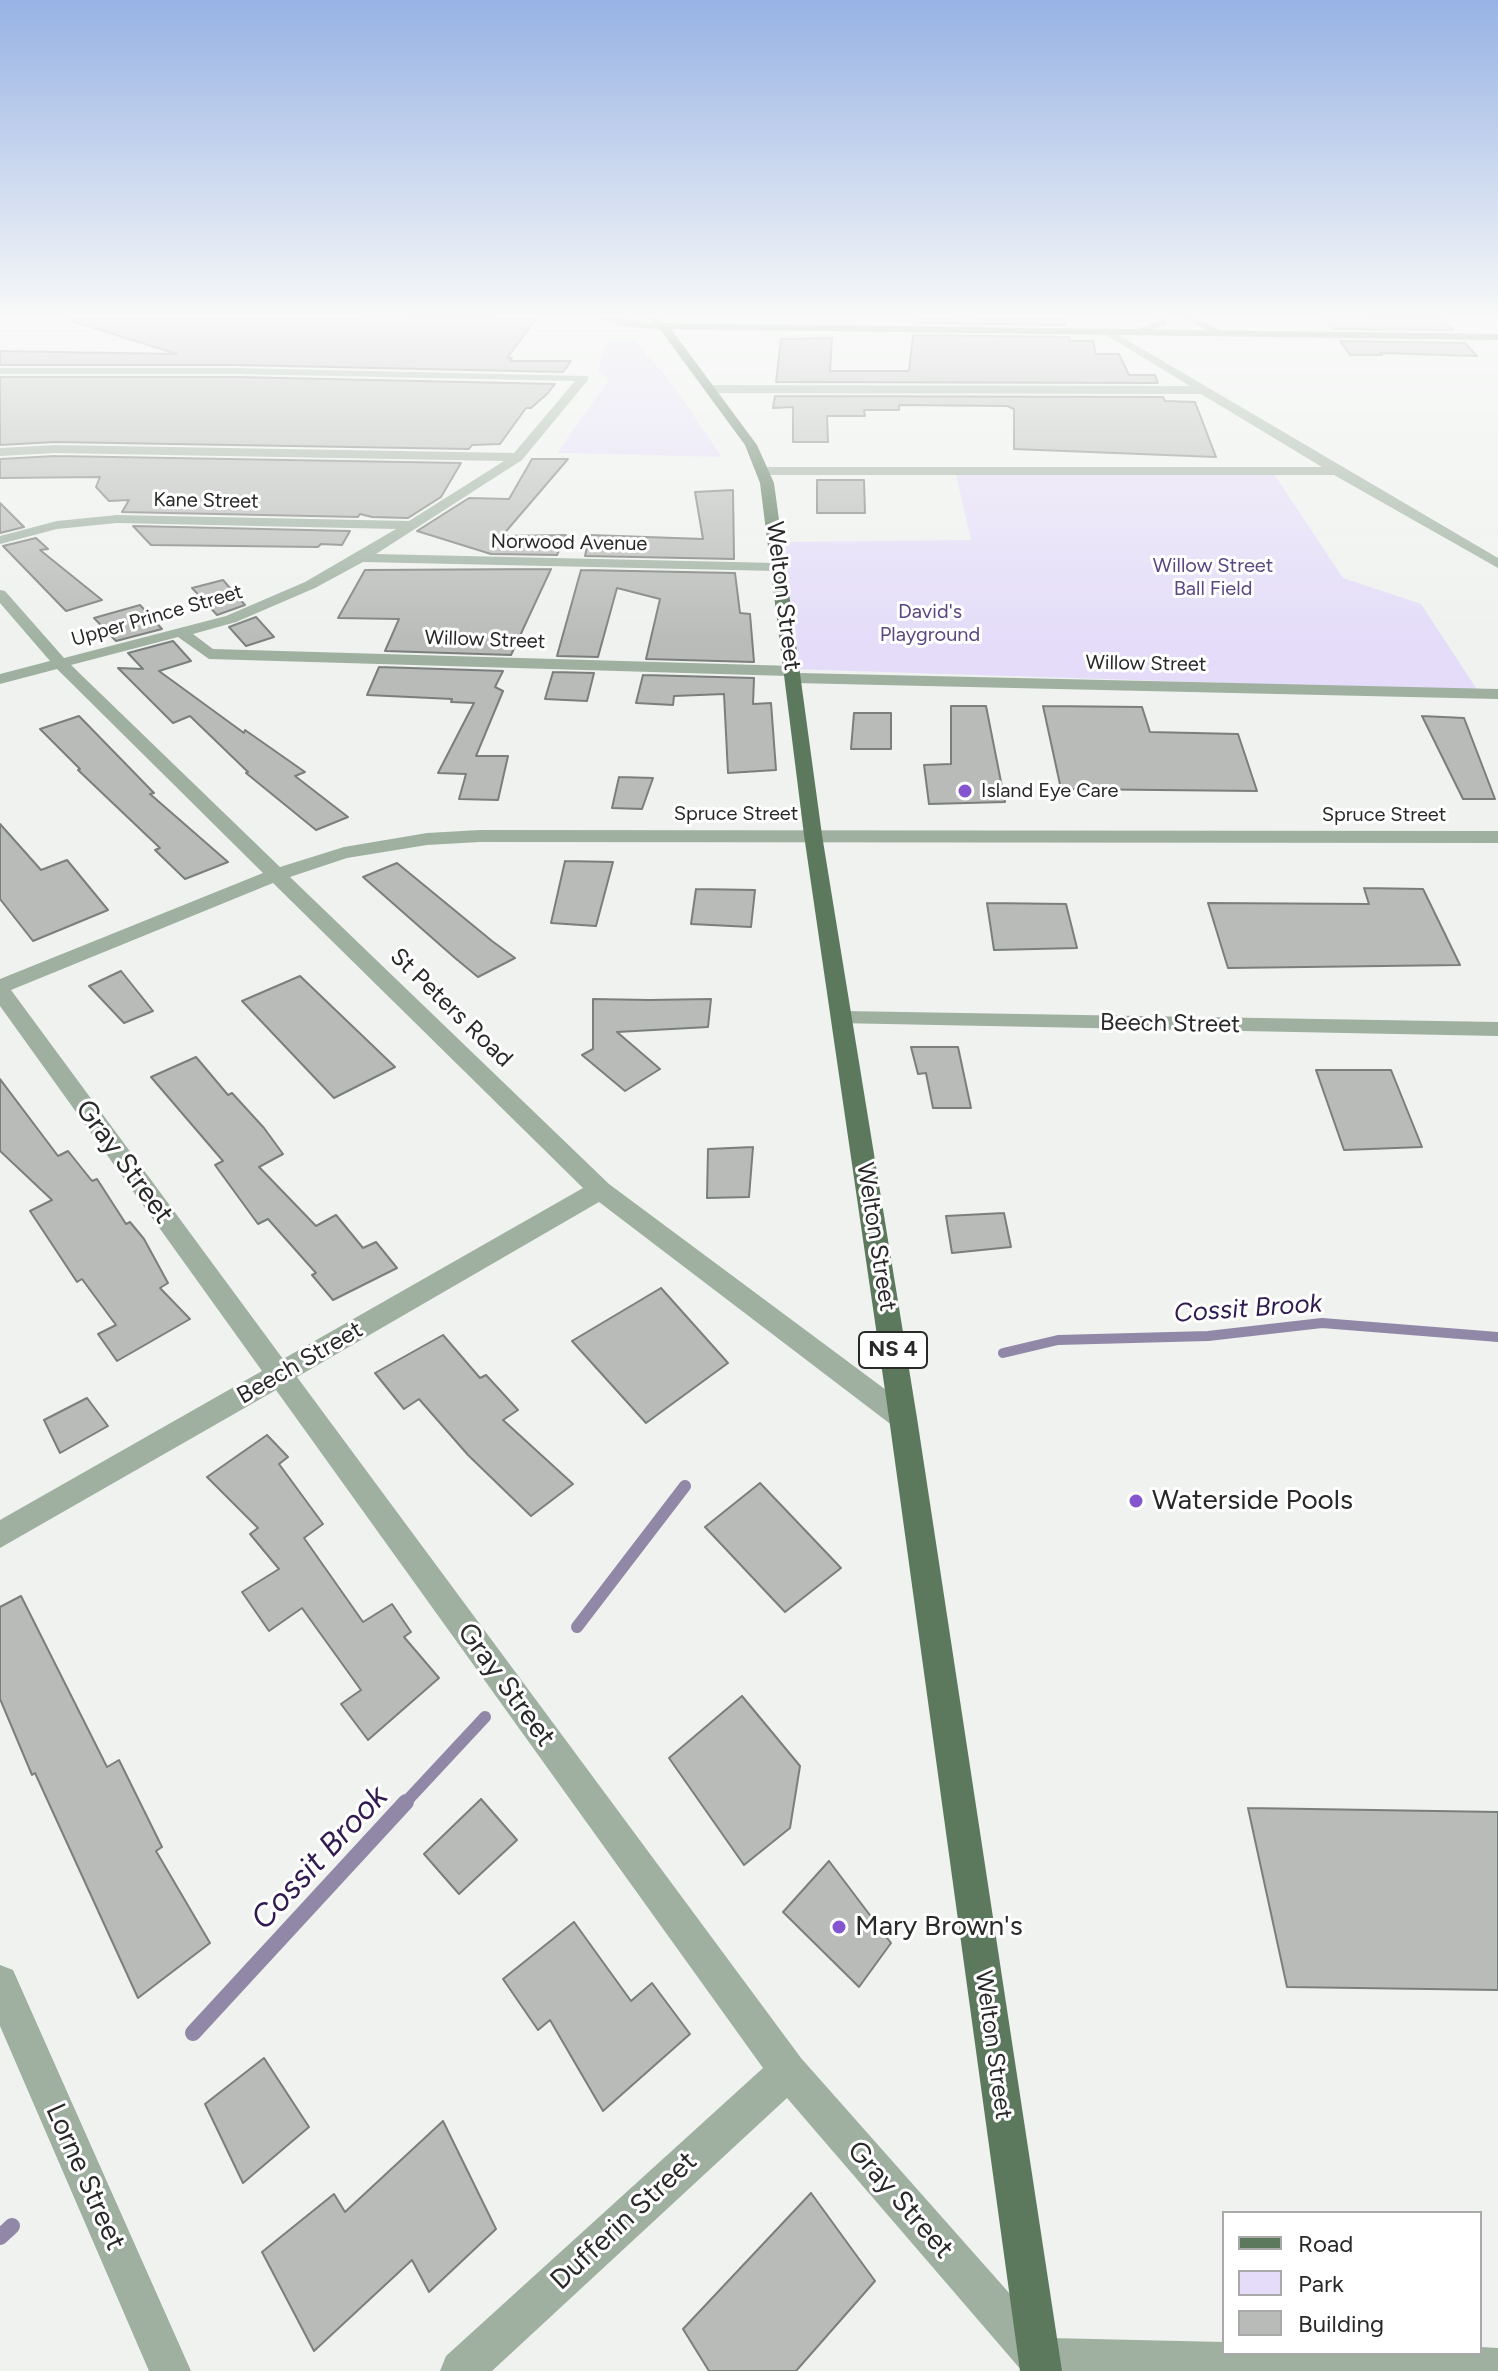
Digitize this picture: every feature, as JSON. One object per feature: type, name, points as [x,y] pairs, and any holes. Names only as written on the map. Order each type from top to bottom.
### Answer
[{"type":"main road","name":"Welton Street","points":[[736,424],[764,471],[813,835],[903,1418],[1040,2365]]},
{"type":"street","name":"Upper Prince Street","points":[[0,679],[182,633],[253,610],[360,558],[413,525],[518,457],[546,424]]},
{"type":"street","points":[[1259,424],[1498,564]]},
{"type":"street","points":[[0,452],[45,449],[518,457]]},
{"type":"street","points":[[764,471],[1337,471]]},
{"type":"street","name":"Kane Street","points":[[0,540],[57,525],[117,519],[413,525]]},
{"type":"street","name":"Norwood Avenue","points":[[360,558],[777,567]]},
{"type":"street","name":"St Peters Road","points":[[0,594],[60,663],[600,1190],[903,1418]]},
{"type":"street","name":"Willow Street","points":[[182,633],[209,654],[1498,694]]},
{"type":"street","name":"Spruce Street","points":[[0,989],[276,875],[344,853],[444,837],[1498,837]]},
{"type":"street","name":"Gray Street","points":[[0,989],[788,2071],[1040,2365]]},
{"type":"street","name":"Beech Street","points":[[843,1018],[1498,1029]]},
{"type":"street","name":"Beech Street","points":[[0,1535],[600,1190]]},
{"type":"street","name":"Lorne Street","points":[[0,1983],[170,2371]]},
{"type":"street","name":"Dufferin Street","points":[[461,2371],[788,2071]]},
{"type":"street","points":[[1040,2365],[1498,2369]]},
{"type":"green space","points":[[578,424],[699,424],[722,457],[557,453]]},
{"type":"green space","name":"Willow Street Ball Field","points":[[955,471],[1272,471],[1343,578],[1421,604],[1478,691],[790,669],[776,542],[971,540]]},
{"type":"building","points":[[0,424],[515,424],[500,444],[472,445],[469,449],[55,442],[0,445]]},
{"type":"building","points":[[793,424],[827,424],[828,442],[793,442]]},
{"type":"building","points":[[1014,424],[1203,424],[1216,457],[1014,449]]},
{"type":"building","points":[[55,456],[461,463],[441,497],[408,518],[360,514],[358,517],[122,512],[129,500],[109,501],[96,487],[100,477],[0,478],[0,459]]},
{"type":"building","points":[[532,459],[568,459],[502,536],[566,535],[557,555],[491,554],[417,531],[469,498],[509,499]]},
{"type":"building","points":[[817,480],[864,480],[865,513],[817,513]]},
{"type":"building","points":[[733,490],[734,559],[585,556],[590,535],[703,539],[695,492]]},
{"type":"building","points":[[0,503],[24,527],[0,533]]},
{"type":"building","points":[[133,526],[350,531],[342,545],[321,544],[318,547],[151,545]]},
{"type":"building","points":[[36,538],[48,549],[40,550],[102,600],[66,611],[3,546]]},
{"type":"building","points":[[551,569],[511,655],[385,651],[399,619],[338,618],[365,570]]},
{"type":"building","points":[[581,570],[735,573],[740,613],[750,614],[754,662],[646,659],[660,599],[617,588],[598,657],[557,656]]},
{"type":"building","points":[[223,580],[245,605],[217,615],[192,588]]},
{"type":"building","points":[[140,605],[162,629],[116,641],[94,618]]},
{"type":"building","points":[[256,617],[274,637],[246,646],[229,627]]},
{"type":"building","points":[[173,641],[191,661],[159,671],[244,733],[245,730],[305,772],[295,776],[348,817],[316,830],[246,773],[190,716],[173,723],[118,668],[143,669],[128,653]]},
{"type":"building","points":[[379,667],[503,671],[495,687],[503,691],[476,756],[508,756],[498,800],[459,799],[466,774],[438,773],[474,703],[367,695]]},
{"type":"building","points":[[553,672],[594,673],[587,701],[545,699]]},
{"type":"building","points":[[643,675],[754,678],[753,704],[771,703],[776,770],[728,773],[724,694],[674,696],[673,705],[636,703]]},
{"type":"building","points":[[951,706],[986,706],[1005,802],[929,804],[924,765],[951,764]]},
{"type":"building","points":[[1043,706],[1142,707],[1150,732],[1238,734],[1257,791],[1061,789]]},
{"type":"building","points":[[854,713],[891,713],[891,749],[851,749]]},
{"type":"building","points":[[79,716],[154,793],[150,794],[228,862],[185,879],[155,850],[160,848],[40,729]]},
{"type":"building","points":[[1422,716],[1464,718],[1495,799],[1463,799]]},
{"type":"building","points":[[619,777],[653,778],[642,809],[612,808]]},
{"type":"building","points":[[0,824],[41,870],[67,860],[108,910],[33,941],[0,899]]},
{"type":"building","points":[[565,861],[613,862],[596,926],[551,923]]},
{"type":"building","points":[[397,863],[515,958],[478,977],[363,877]]},
{"type":"building","points":[[1364,888],[1423,889],[1460,965],[1228,968],[1208,903],[1369,904]]},
{"type":"building","points":[[696,889],[755,890],[751,927],[691,924]]},
{"type":"building","points":[[987,903],[1066,904],[1077,948],[994,950]]},
{"type":"building","points":[[121,971],[153,1011],[124,1023],[89,986]]},
{"type":"building","points":[[300,976],[395,1067],[334,1098],[242,1001]]},
{"type":"building","points":[[593,999],[711,999],[708,1027],[617,1032],[660,1069],[625,1091],[582,1055],[593,1049]]},
{"type":"building","points":[[911,1047],[958,1047],[971,1108],[933,1108],[926,1073],[918,1074]]},
{"type":"building","points":[[196,1057],[228,1095],[232,1093],[264,1128],[283,1154],[259,1167],[316,1226],[336,1215],[363,1248],[376,1242],[397,1268],[333,1300],[312,1275],[316,1273],[268,1219],[258,1224],[215,1165],[223,1161],[151,1077]]},
{"type":"building","points":[[1316,1070],[1391,1070],[1422,1147],[1344,1150]]},
{"type":"building","points":[[0,1079],[58,1156],[68,1151],[92,1181],[97,1179],[126,1224],[130,1222],[144,1239],[168,1283],[160,1288],[190,1319],[117,1361],[98,1334],[116,1325],[82,1279],[77,1282],[30,1211],[52,1200],[0,1151]]},
{"type":"building","points":[[753,1147],[749,1197],[707,1198],[708,1149]]},
{"type":"building","points":[[1004,1213],[1011,1247],[952,1253],[946,1216]]},
{"type":"building","points":[[661,1288],[728,1363],[646,1423],[572,1341]]},
{"type":"building","points":[[443,1335],[480,1378],[486,1375],[518,1410],[503,1420],[573,1484],[531,1516],[468,1455],[419,1399],[404,1409],[375,1373]]},
{"type":"building","points":[[87,1398],[108,1426],[60,1453],[44,1420]]},
{"type":"building","points":[[267,1435],[288,1457],[279,1464],[323,1524],[304,1538],[363,1622],[392,1604],[411,1632],[404,1637],[439,1678],[368,1740],[341,1704],[361,1690],[302,1608],[269,1631],[242,1592],[279,1569],[250,1534],[258,1528],[207,1477]]},
{"type":"building","points":[[760,1483],[841,1568],[785,1612],[705,1527]]},
{"type":"building","points":[[21,1596],[107,1767],[119,1760],[162,1847],[156,1851],[210,1943],[138,1998],[35,1773],[32,1775],[0,1699],[0,1607]]},
{"type":"building","points":[[742,1696],[800,1766],[790,1828],[744,1865],[669,1758]]},
{"type":"building","points":[[481,1799],[517,1840],[459,1894],[424,1854]]},
{"type":"building","points":[[1248,1808],[1498,1812],[1498,1990],[1287,1987]]},
{"type":"building","name":"Mary Brown's","points":[[829,1861],[891,1943],[859,1987],[783,1912]]},
{"type":"building","points":[[574,1922],[631,2001],[652,1983],[690,2034],[603,2111],[550,2020],[538,2030],[503,1979]]},
{"type":"building","points":[[264,2058],[309,2127],[243,2183],[205,2104]]},
{"type":"building","points":[[443,2121],[496,2229],[429,2292],[412,2260],[314,2351],[262,2252],[334,2194],[345,2212]]},
{"type":"building","points":[[811,2193],[875,2281],[796,2371],[709,2371],[683,2329]]},
{"type":"waterway","name":"Cossit Brook","points":[[1003,1353],[1058,1340],[1208,1336],[1322,1323],[1498,1337]]},
{"type":"waterway","name":"Cossit Brook","points":[[577,1627],[685,1486]]},
{"type":"waterway","name":"Cossit Brook","points":[[404,1804],[485,1717]]},
{"type":"waterway","name":"Cossit Brook","points":[[193,2033],[406,1802]]},
{"type":"waterway","name":"Cossit Brook","points":[[0,2237],[12,2226]]},
{"type":"place","name":"Island Eye Care","points":[[965,791]]},
{"type":"place","name":"Waterside Pools","points":[[1136,1501]]},
{"type":"place","name":"Mary Brown's","points":[[839,1927]]},
{"type":"park label","name":"David's Playground","points":[[930,624]]}]
